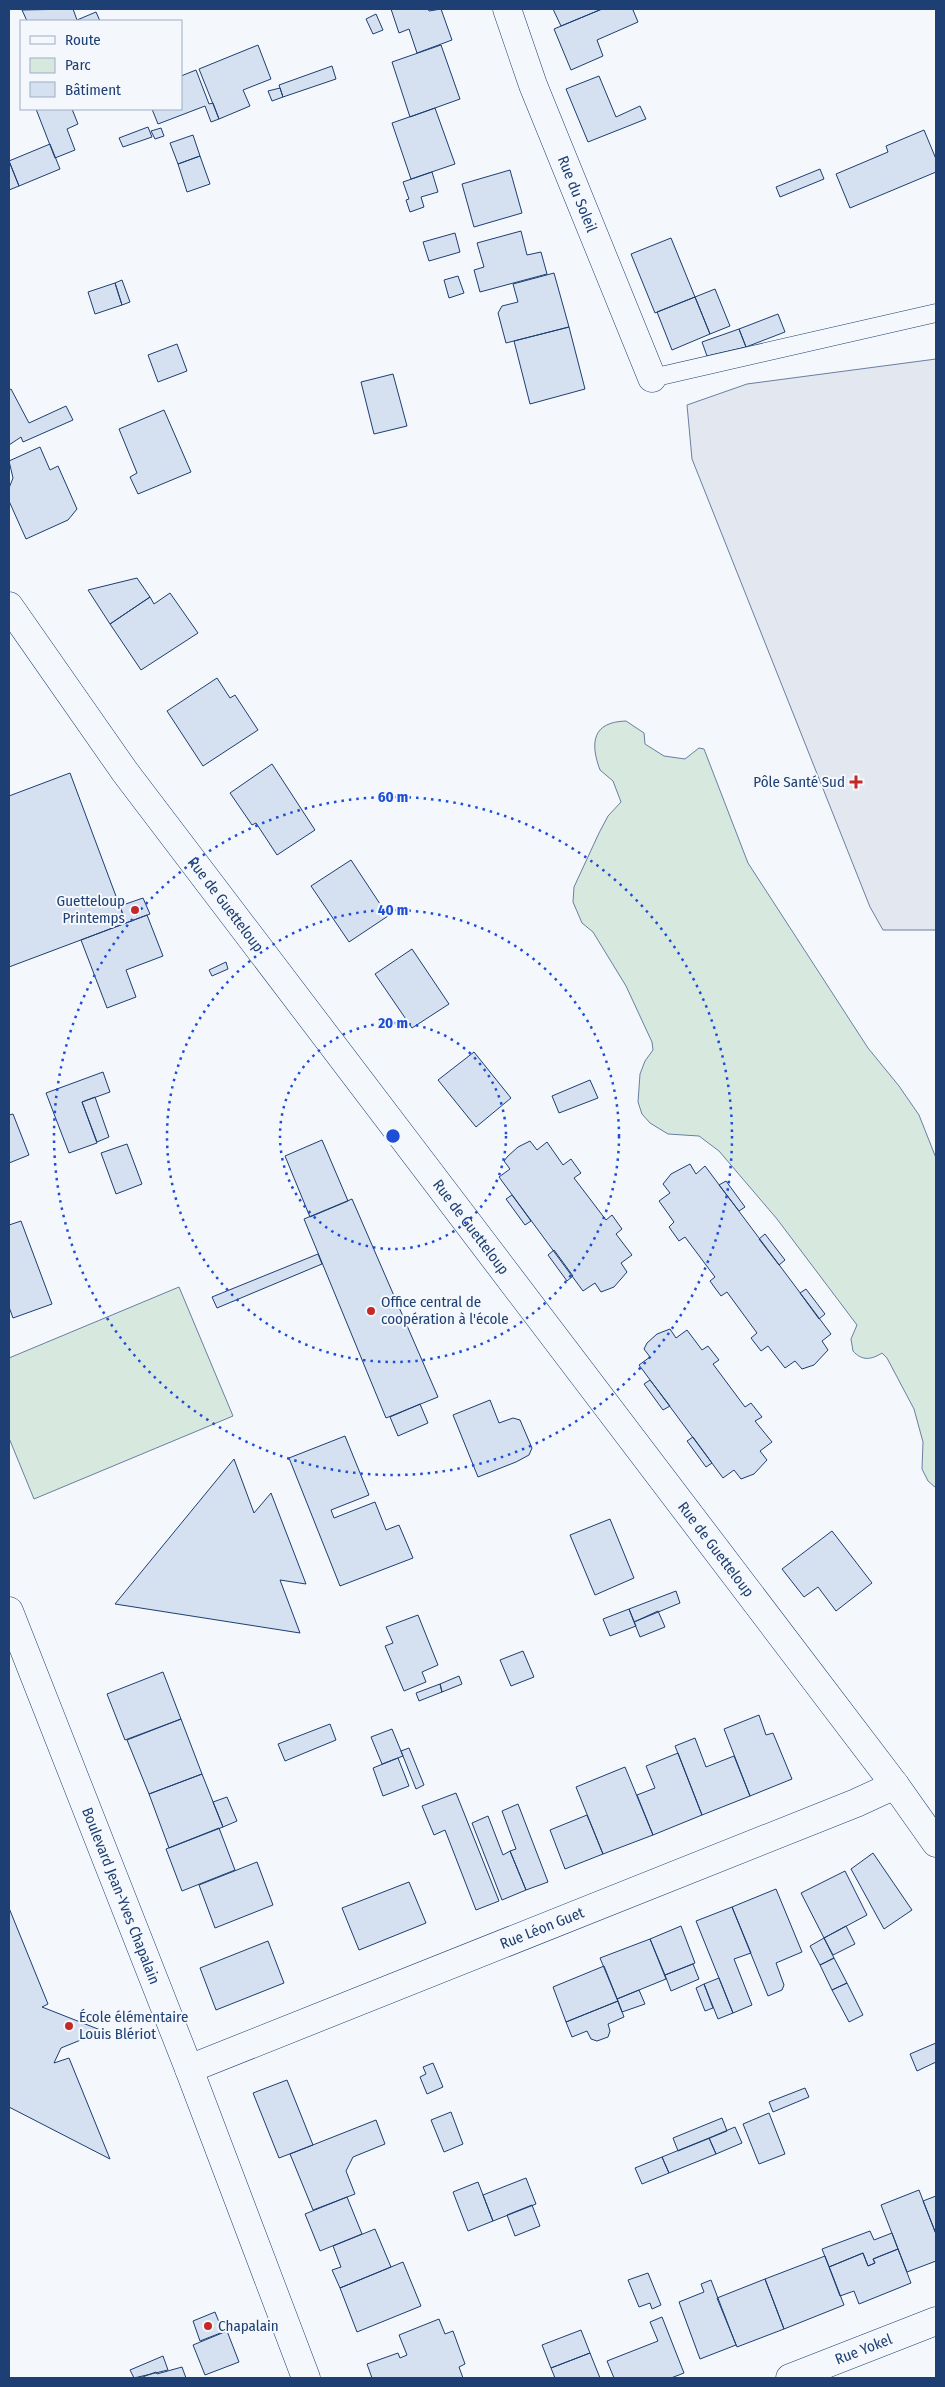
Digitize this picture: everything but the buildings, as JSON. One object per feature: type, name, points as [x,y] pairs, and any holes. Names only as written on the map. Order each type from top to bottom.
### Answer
[{"type":"street","name":"Rue du Soleil","points":[[507,9],[533,85],[652,378]]},
{"type":"street","name":"Rue de Guetteloup","points":[[9,606],[125,772],[895,1785],[936,1844]]},
{"type":"street","name":"Boulevard Jean-Yves Chapalain","points":[[9,1611],[189,2069],[306,2378]]},
{"type":"street","name":"Rue Léon Guet","points":[[189,2069],[837,1811],[895,1785]]},
{"type":"street","name":"Rue Yokel","points":[[790,2378],[936,2321]]},
{"type":"lane","points":[[652,378],[936,313]]},
{"type":"green space","points":[[626,721],[644,733],[645,744],[664,756],[685,759],[699,748],[704,749],[748,863],[868,1048],[899,1086],[919,1115],[936,1158],[936,1488],[928,1481],[922,1469],[923,1442],[914,1409],[887,1358],[882,1353],[874,1357],[863,1358],[853,1351],[851,1339],[857,1325],[777,1219],[719,1151],[699,1136],[668,1134],[650,1123],[642,1114],[638,1102],[640,1074],[645,1061],[653,1050],[652,1042],[626,986],[593,932],[582,923],[573,902],[574,887],[599,833],[608,816],[621,802],[613,781],[600,770],[595,751],[596,736],[606,725]]},
{"type":"green space","points":[[179,1287],[233,1416],[34,1499],[9,1438],[9,1358]]},
{"type":"shaded area","name":"Pôle Santé Sud","points":[[936,359],[936,930],[883,930],[870,907],[692,459],[687,405],[747,384]]},
{"type":"place","name":"Pôle Santé Sud","points":[[856,782]]},
{"type":"place","name":"Guetteloup Printemps","points":[[135,910]]},
{"type":"place","name":"Office central de coopération à l'école","points":[[371,1311]]},
{"type":"place","name":"École élémentaire Louis Blériot","points":[[69,2026]]},
{"type":"place","name":"Chapalain","points":[[208,2326]]}]
